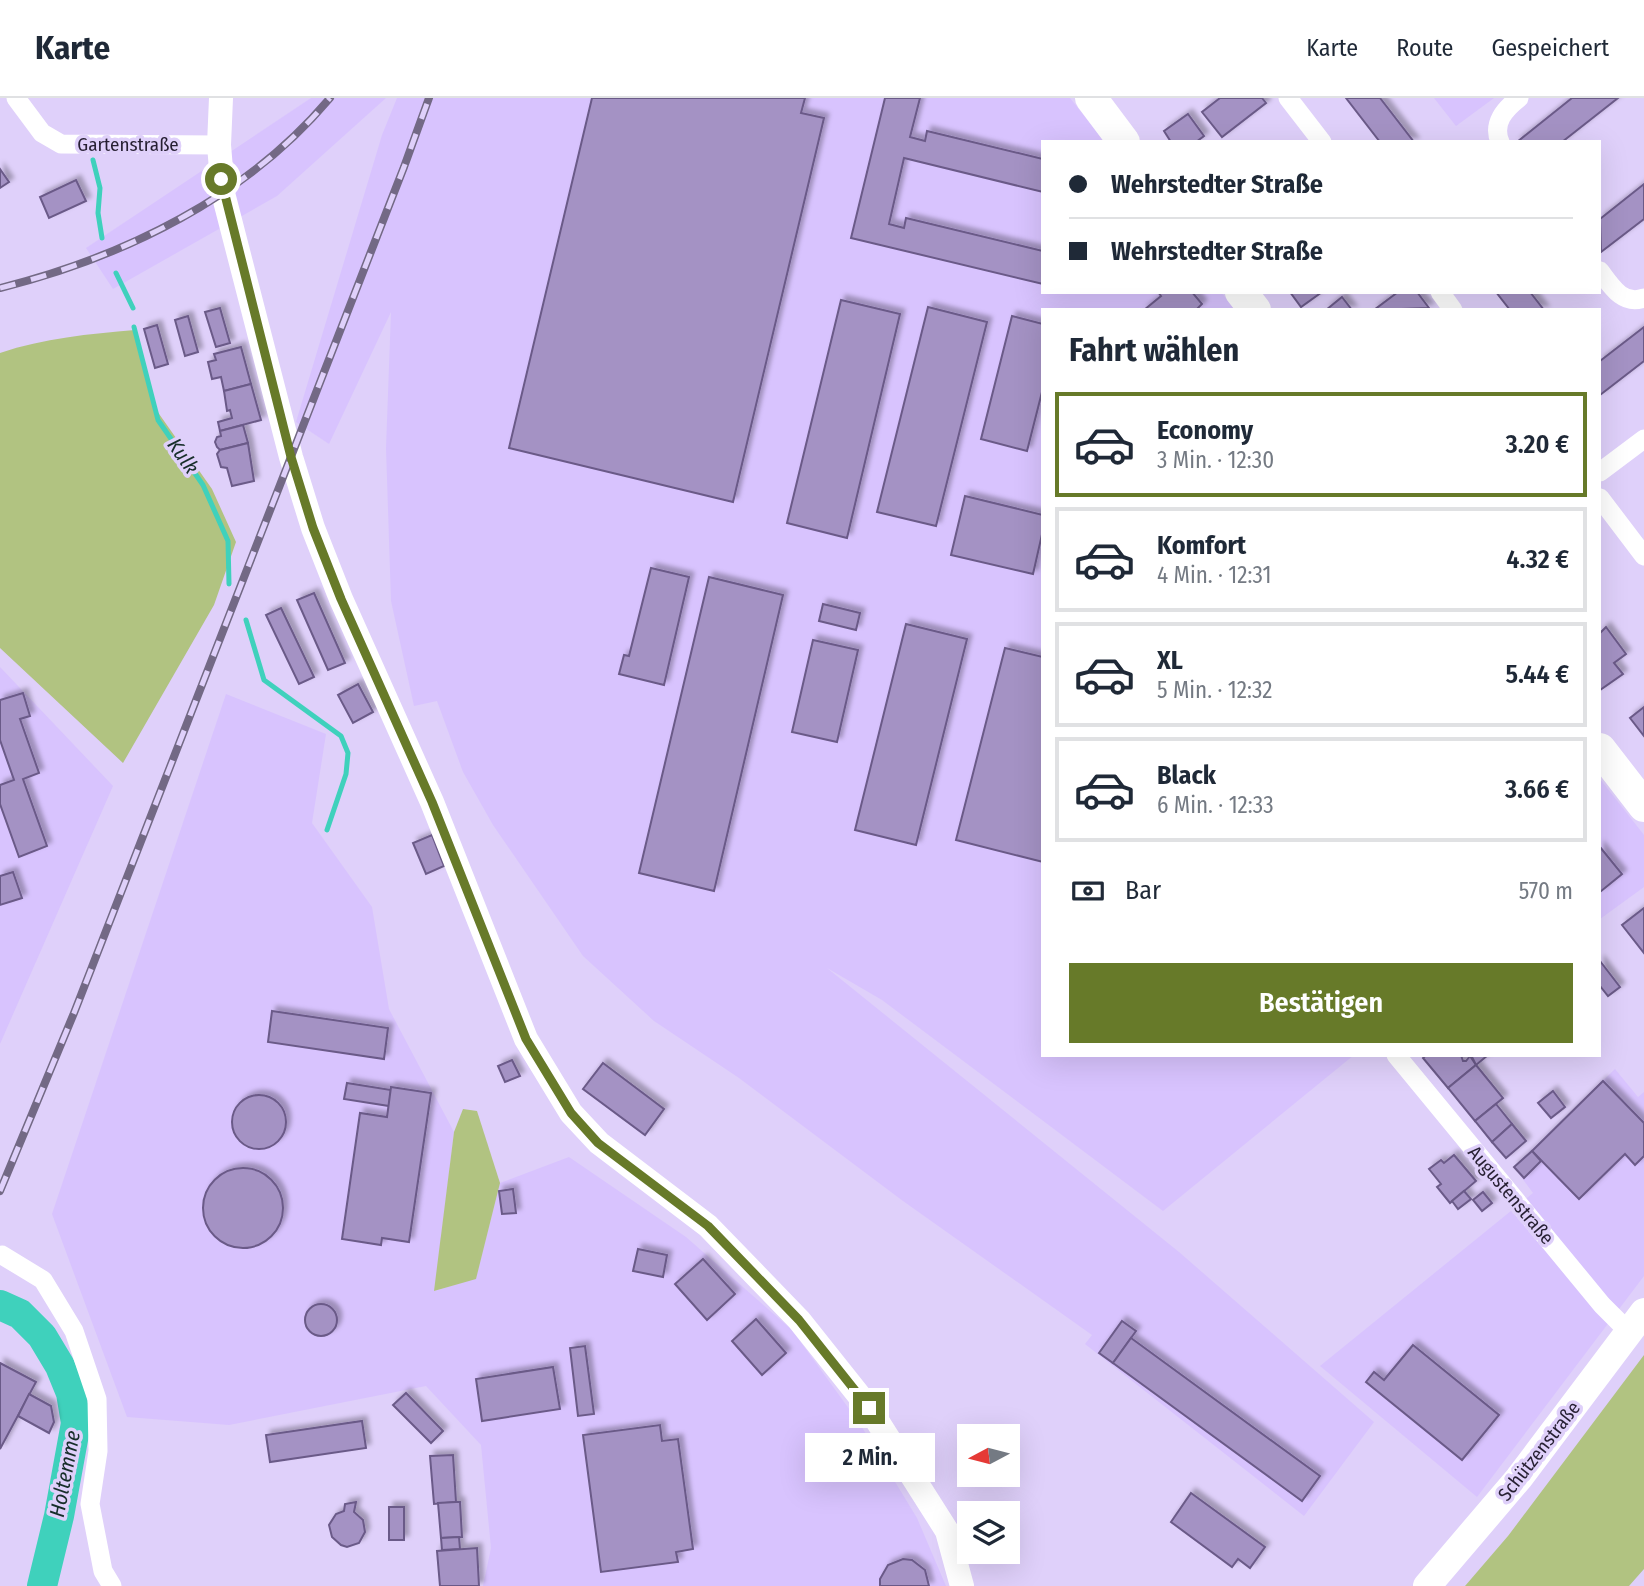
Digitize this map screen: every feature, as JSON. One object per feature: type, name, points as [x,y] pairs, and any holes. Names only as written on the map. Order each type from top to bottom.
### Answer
[{"type":"main road","points":[[1091,98],[1122,140]]},
{"type":"main road","points":[[1243,294],[1253,308]]},
{"type":"main road","points":[[1601,750],[1644,806]]},
{"type":"main road","name":"Schützenstraße","points":[[1427,1586],[1505,1495],[1637,1322]]},
{"type":"street","name":"Gartenstraße","points":[[16,98],[41,133],[61,144],[219,145]]},
{"type":"street","points":[[221,98],[221,179],[291,457],[313,528],[341,599],[432,802],[526,1039],[571,1113],[598,1143],[708,1226],[807,1329],[869,1408],[947,1531],[962,1586]]},
{"type":"street","points":[[1288,98],[1320,140]]},
{"type":"street","points":[[1499,140],[1498,122],[1506,108],[1519,98]]},
{"type":"street","points":[[1601,272],[1615,292],[1630,299],[1644,298]]},
{"type":"street","points":[[1601,471],[1644,439]]},
{"type":"street","points":[[1601,499],[1644,556]]},
{"type":"street","name":"Augustenstraße","points":[[1398,1057],[1602,1305],[1637,1322]]},
{"type":"street","points":[[2,1255],[43,1280],[74,1331],[97,1399],[98,1451],[90,1504],[103,1571],[112,1586]]},
{"type":"shaded area","points":[[311,98],[386,98],[277,196],[113,289],[86,248]]},
{"type":"shaded area","points":[[397,98],[1070,98],[1103,140],[1041,140],[1041,294],[1223,294],[1233,308],[1041,308],[1041,1057],[1352,1057],[1163,1211],[882,1000],[827,968],[1179,1252],[1374,1422],[1304,1516],[1085,1344],[1092,1335],[903,1201],[739,1078],[654,1021],[583,956],[493,825],[463,772],[437,701],[414,706],[391,601],[386,448],[391,312],[329,444],[296,422],[382,135]]},
{"type":"shaded area","points":[[1434,98],[1494,98],[1456,126]]},
{"type":"shaded area","points":[[0,667],[113,786],[0,1044]]},
{"type":"shaded area","points":[[226,694],[326,734],[312,823],[372,907],[389,1009],[454,1132],[435,1291],[476,1278],[500,1183],[569,1157],[686,1237],[792,1330],[860,1424],[917,1518],[946,1586],[483,1586],[491,1548],[481,1445],[426,1386],[229,1425],[127,1417],[52,1214]]},
{"type":"shaded area","points":[[1601,780],[1644,835],[1644,887],[1601,918]]},
{"type":"shaded area","points":[[1615,1069],[1638,1097],[1644,1092],[1644,1276],[1477,1497],[1320,1366],[1533,1193],[1514,1167]]},
{"type":"green space","points":[[135,330],[157,411],[212,489],[236,542],[214,605],[123,763],[0,648],[0,353],[50,340]]},
{"type":"green space","points":[[463,1109],[477,1111],[500,1183],[476,1279],[434,1291],[454,1132]]},
{"type":"green space","points":[[1644,1355],[1644,1569],[1629,1586],[1465,1586],[1508,1536]]},
{"type":"building","points":[[592,98],[805,98],[801,113],[824,118],[733,502],[509,448]]},
{"type":"building","points":[[885,98],[920,98],[910,137],[925,141],[927,131],[1041,159],[1041,192],[904,158],[889,224],[904,228],[906,218],[1041,251],[1041,284],[851,238]]},
{"type":"building","points":[[1220,98],[1262,98],[1266,103],[1222,137],[1202,112]]},
{"type":"building","points":[[1346,98],[1380,98],[1412,140],[1378,140]]},
{"type":"building","points":[[1572,98],[1618,98],[1565,140],[1520,140]]},
{"type":"building","points":[[1188,114],[1204,136],[1199,140],[1170,140],[1164,131]]},
{"type":"building","points":[[0,169],[9,182],[0,188]]},
{"type":"building","points":[[76,180],[86,201],[49,218],[40,197]]},
{"type":"building","points":[[1644,184],[1644,219],[1601,252],[1601,218]]},
{"type":"building","points":[[1160,294],[1194,294],[1202,304],[1198,308],[1146,308],[1161,296]]},
{"type":"building","points":[[1291,294],[1319,294],[1301,307]]},
{"type":"building","points":[[1395,294],[1418,294],[1429,308],[1377,308]]},
{"type":"building","points":[[1498,294],[1532,294],[1542,308],[1508,308]]},
{"type":"building","points":[[1342,297],[1350,308],[1328,308]]},
{"type":"building","points":[[841,300],[900,314],[847,538],[787,523]]},
{"type":"building","points":[[928,307],[987,322],[936,526],[877,512]]},
{"type":"building","points":[[220,308],[230,343],[216,347],[205,312]]},
{"type":"building","points":[[188,316],[198,352],[185,356],[175,320]]},
{"type":"building","points":[[1012,316],[1041,323],[1041,396],[1027,451],[981,439]]},
{"type":"building","points":[[157,325],[168,364],[155,368],[144,329]]},
{"type":"building","points":[[1644,327],[1644,361],[1601,394],[1601,360]]},
{"type":"building","points":[[241,347],[251,384],[224,391],[221,377],[212,379],[208,362],[216,360],[214,354]]},
{"type":"building","points":[[251,384],[261,420],[220,431],[218,422],[232,418],[230,410],[227,411],[224,391]]},
{"type":"building","points":[[243,425],[248,443],[220,450],[217,447],[215,442],[217,437],[221,436],[220,431]]},
{"type":"building","points":[[248,443],[254,481],[232,486],[227,468],[221,467],[217,454],[220,450]]},
{"type":"building","points":[[965,496],[1041,515],[1041,539],[1033,574],[951,555]]},
{"type":"building","points":[[651,568],[689,577],[664,685],[619,674],[624,655],[629,656]]},
{"type":"building","points":[[709,577],[783,595],[714,891],[639,873]]},
{"type":"building","points":[[314,593],[345,663],[328,670],[297,600]]},
{"type":"building","points":[[823,604],[860,613],[856,630],[819,621]]},
{"type":"building","points":[[281,608],[314,677],[299,684],[266,615]]},
{"type":"building","points":[[906,624],[967,639],[916,845],[855,830]]},
{"type":"building","points":[[1606,627],[1626,654],[1614,663],[1623,674],[1601,689],[1601,632]]},
{"type":"building","points":[[813,640],[858,650],[837,742],[792,732]]},
{"type":"building","points":[[1005,648],[1041,657],[1041,861],[956,840]]},
{"type":"building","points":[[358,684],[373,712],[353,723],[338,695]]},
{"type":"building","points":[[23,693],[30,716],[20,719],[39,773],[23,779],[47,846],[19,857],[0,804],[0,785],[14,780],[0,740],[0,700]]},
{"type":"building","points":[[1644,707],[1644,736],[1630,718]]},
{"type":"building","points":[[432,835],[444,866],[426,874],[413,843]]},
{"type":"building","points":[[1601,848],[1622,874],[1601,891]]},
{"type":"building","points":[[13,872],[22,898],[0,905],[0,876]]},
{"type":"building","points":[[1644,908],[1644,953],[1622,925]]},
{"type":"building","points":[[1601,962],[1620,987],[1608,996],[1601,987]]},
{"type":"building","points":[[272,1011],[388,1028],[384,1059],[268,1042]]},
{"type":"building","points":[[1462,1057],[1466,1061],[1471,1057],[1476,1065],[1448,1088],[1423,1058]]},
{"type":"building","points":[[1472,1057],[1486,1057],[1476,1065]]},
{"type":"building","points":[[512,1060],[520,1076],[505,1082],[498,1066]]},
{"type":"building","points":[[603,1063],[664,1109],[645,1135],[583,1089]]},
{"type":"building","points":[[1476,1065],[1503,1098],[1475,1121],[1448,1088]]},
{"type":"building","points":[[1603,1081],[1644,1123],[1644,1156],[1635,1165],[1625,1154],[1579,1199],[1532,1151]]},
{"type":"building","points":[[347,1083],[391,1090],[389,1106],[344,1099]]},
{"type":"building","points":[[391,1087],[431,1093],[409,1242],[382,1238],[381,1245],[342,1239],[360,1113],[387,1117]]},
{"type":"building","points":[[1553,1091],[1565,1107],[1551,1118],[1538,1103]]},
{"type":"building","points":[[264,1095],[274,1099],[282,1107],[286,1122],[282,1137],[274,1145],[254,1149],[244,1145],[236,1137],[232,1117],[236,1107],[244,1099]]},
{"type":"building","points":[[1496,1104],[1512,1124],[1492,1142],[1475,1121]]},
{"type":"building","points":[[1512,1124],[1526,1141],[1506,1158],[1492,1142]]},
{"type":"building","points":[[1532,1151],[1541,1161],[1524,1178],[1514,1167]]},
{"type":"building","points":[[1454,1155],[1476,1181],[1450,1203],[1437,1187],[1441,1184],[1429,1169]]},
{"type":"building","points":[[243,1168],[258,1171],[271,1180],[280,1193],[283,1208],[280,1223],[271,1236],[258,1245],[243,1248],[228,1245],[215,1236],[206,1223],[203,1208],[206,1193],[215,1180],[228,1171]]},
{"type":"building","points":[[513,1189],[516,1213],[502,1214],[499,1191]]},
{"type":"building","points":[[1464,1191],[1471,1199],[1458,1209],[1452,1201]]},
{"type":"building","points":[[1483,1192],[1492,1203],[1482,1211],[1473,1200]]},
{"type":"building","points":[[638,1249],[667,1255],[663,1277],[633,1271]]},
{"type":"building","points":[[703,1259],[735,1294],[707,1320],[675,1284]]},
{"type":"building","points":[[321,1304],[332,1309],[337,1320],[332,1331],[321,1336],[310,1331],[305,1320],[310,1309]]},
{"type":"building","points":[[756,1319],[786,1353],[762,1375],[732,1341]]},
{"type":"building","points":[[1122,1321],[1136,1331],[1113,1363],[1099,1353]]},
{"type":"building","points":[[1131,1338],[1320,1476],[1302,1501],[1113,1363]]},
{"type":"building","points":[[1413,1345],[1499,1415],[1462,1460],[1366,1382],[1374,1372],[1384,1380]]},
{"type":"building","points":[[585,1346],[594,1414],[578,1416],[570,1348]]},
{"type":"building","points":[[0,1363],[36,1382],[0,1449]]},
{"type":"building","points":[[553,1367],[560,1409],[482,1421],[476,1379]]},
{"type":"building","points":[[406,1393],[443,1431],[431,1443],[393,1405]]},
{"type":"building","points":[[29,1394],[51,1406],[54,1422],[49,1433],[18,1416]]},
{"type":"building","points":[[362,1421],[366,1448],[270,1462],[266,1435]]},
{"type":"building","points":[[660,1425],[662,1441],[678,1439],[693,1549],[676,1552],[678,1562],[601,1572],[583,1435]]},
{"type":"building","points":[[453,1455],[456,1502],[434,1504],[430,1456]]},
{"type":"building","points":[[1191,1493],[1265,1547],[1250,1568],[1238,1559],[1232,1567],[1171,1522]]},
{"type":"building","points":[[356,1502],[354,1512],[363,1520],[365,1532],[359,1543],[347,1547],[332,1537],[329,1525],[336,1514],[344,1511],[345,1504]]},
{"type":"building","points":[[460,1502],[462,1537],[441,1538],[438,1503]]},
{"type":"building","points":[[389,1507],[404,1507],[404,1540],[389,1540]]},
{"type":"building","points":[[459,1537],[460,1549],[442,1550],[441,1538]]},
{"type":"building","points":[[477,1548],[479,1586],[440,1586],[437,1551]]},
{"type":"building","points":[[903,1559],[912,1560],[925,1570],[929,1586],[880,1586],[880,1579],[888,1565]]},
{"type":"waterway","name":"Kulk","points":[[93,160],[100,188],[98,213],[102,238]]},
{"type":"waterway","name":"Kulk","points":[[116,273],[133,308]]},
{"type":"waterway","name":"Kulk","points":[[134,327],[158,420],[203,485],[228,541],[229,584]]},
{"type":"waterway","name":"Kulk","points":[[246,620],[264,680],[341,736],[348,753],[346,774],[327,830]]},
{"type":"waterway","name":"Holtemme","points":[[0,1305],[20,1314],[42,1336],[60,1366],[71,1393],[76,1423],[59,1516],[42,1586]]},
{"type":"railway","points":[[0,288],[92,259],[180,218],[261,165],[297,133],[330,98]]},
{"type":"railway","points":[[0,1191],[74,1013],[429,98]]},
{"type":"route","points":[[221,179],[291,457],[313,528],[341,599],[432,802],[526,1039],[571,1113],[598,1143],[708,1226],[799,1320],[869,1408]]}]
